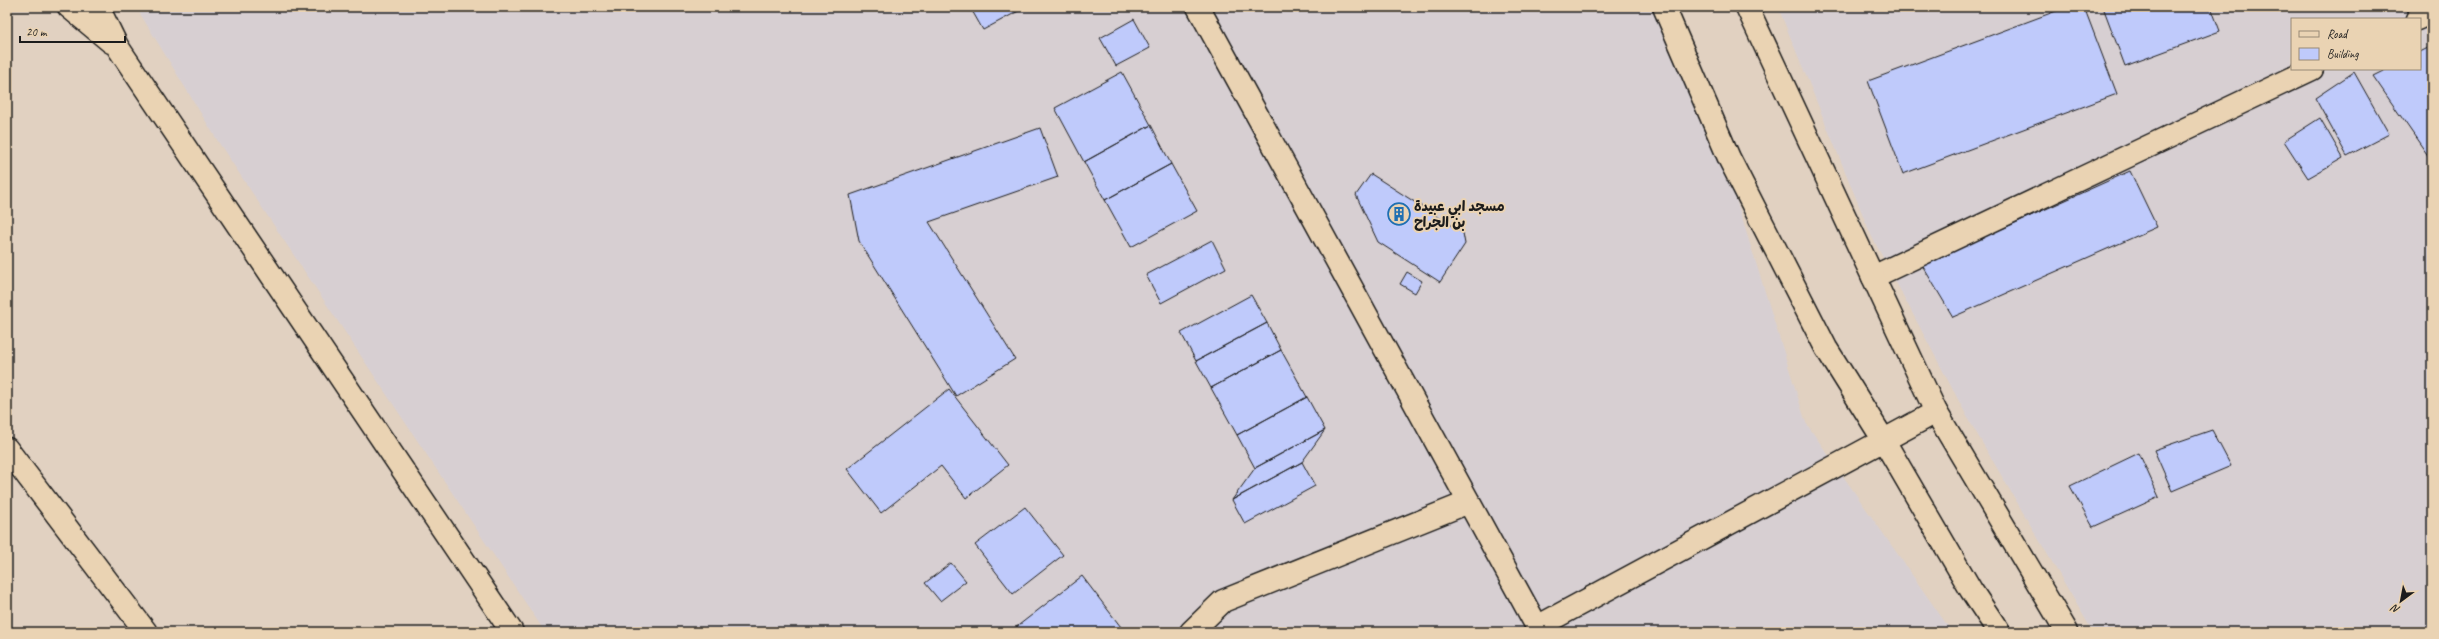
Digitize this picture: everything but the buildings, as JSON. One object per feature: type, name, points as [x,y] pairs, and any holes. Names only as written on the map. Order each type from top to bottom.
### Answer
[{"type":"street","points":[[69,7],[117,46]]},
{"type":"street","points":[[98,7],[117,46],[512,632]]},
{"type":"street","points":[[1198,7],[1538,629],[1883,439],[1936,412]]},
{"type":"street","points":[[1664,7],[1729,158],[1826,348],[1883,439],[1971,590],[1999,632]]},
{"type":"street","points":[[1747,7],[1936,412],[2067,632]]},
{"type":"street","points":[[2419,18],[2432,12]]},
{"type":"street","points":[[1873,277],[2310,70]]},
{"type":"street","points":[[7,449],[146,632]]},
{"type":"street","points":[[1191,632],[1223,601],[1469,502]]},
{"type":"shaded area","points":[[136,7],[1676,7],[1806,423],[1952,632],[545,632],[219,143]]},
{"type":"shaded area","points":[[1778,7],[2432,7],[2432,632],[2093,632],[1970,422],[1871,235]]},
{"type":"place","name":"مسجد ابي عبيدة بن الجراح","points":[[1399,214]]}]
